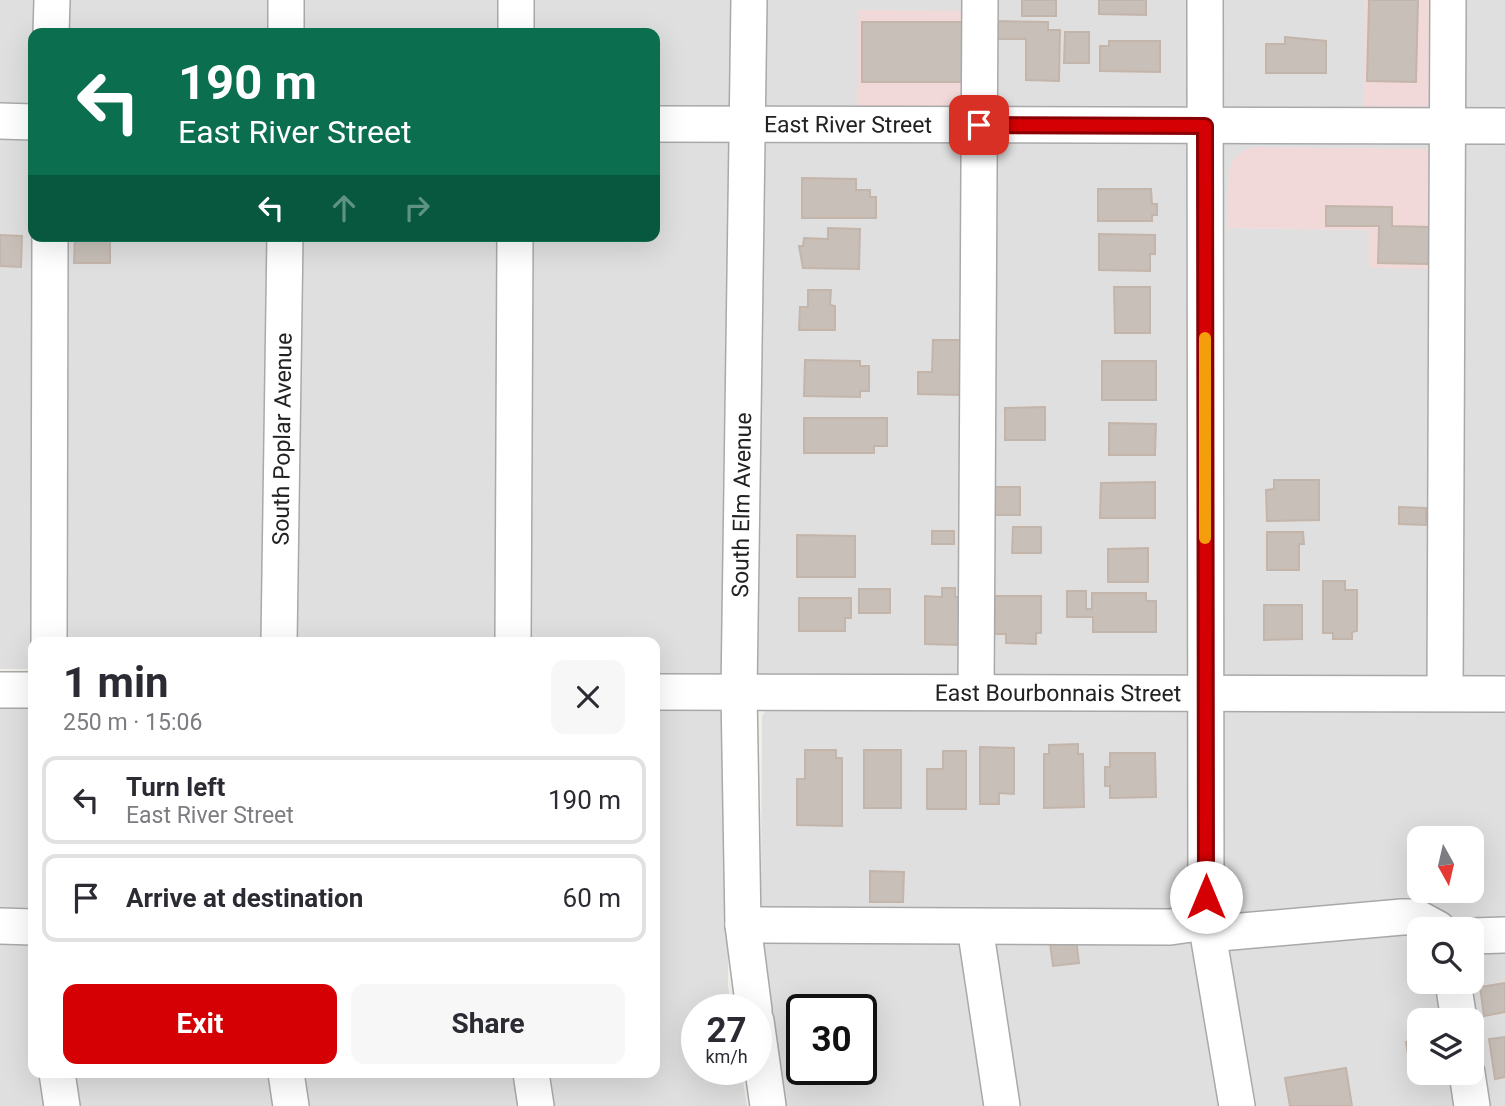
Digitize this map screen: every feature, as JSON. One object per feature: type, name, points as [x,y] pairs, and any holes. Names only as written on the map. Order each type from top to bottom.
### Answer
[{"type":"street","points":[[51,28],[52,0]]},
{"type":"street","points":[[286,0],[286,28]]},
{"type":"street","points":[[516,0],[516,28]]},
{"type":"street","name":"South Elm Avenue","points":[[749,0],[738,692],[743,925],[752,994]]},
{"type":"street","points":[[976,692],[980,0]]},
{"type":"street","points":[[1205,0],[1204,693],[1207,928],[1237,1106]]},
{"type":"street","points":[[1445,694],[1448,0]]},
{"type":"street","points":[[0,121],[28,122]]},
{"type":"street","name":"East River Street","points":[[660,124],[1505,127]]},
{"type":"street","points":[[49,637],[50,242]]},
{"type":"street","name":"South Poplar Avenue","points":[[279,637],[285,242]]},
{"type":"street","points":[[513,637],[515,242]]},
{"type":"street","points":[[0,690],[28,690]]},
{"type":"street","name":"East Bourbonnais Street","points":[[660,692],[1505,694]]},
{"type":"street","points":[[743,925],[1207,928],[1407,917]]},
{"type":"street","points":[[0,926],[28,927]]},
{"type":"street","points":[[975,927],[1002,1106]]},
{"type":"street","points":[[1484,936],[1505,936]]},
{"type":"street","points":[[58,1078],[62,1106]]},
{"type":"street","points":[[287,1078],[291,1106]]},
{"type":"street","points":[[532,1078],[537,1106]]},
{"type":"street","points":[[765,1085],[768,1106]]},
{"type":"street","points":[[1469,1085],[1472,1106]]},
{"type":"shaded area","points":[[0,0],[1365,0],[1365,108],[1441,0],[1505,0],[1505,677],[660,673],[660,637],[28,637],[28,669],[0,669]],"holes":[[[1436,149],[1370,230],[1227,228]]]},
{"type":"shaded area","points":[[1365,0],[1441,0],[1440,108],[1364,108]]},
{"type":"shaded area","points":[[858,10],[969,11],[968,108],[857,107]]},
{"type":"shaded area","points":[[1256,147],[1436,149],[1435,269],[1369,268],[1369,230],[1227,228],[1229,170],[1233,160],[1243,150]]},
{"type":"shaded area","points":[[660,704],[724,707],[729,717],[729,994],[681,994],[681,1085],[744,1085],[747,1106],[0,1106],[0,707],[28,707],[28,1078],[660,1078]]},
{"type":"shaded area","points":[[776,707],[1505,711],[1505,1106],[784,1106],[772,1027],[772,994],[767,994],[765,981],[761,900],[762,716],[766,710]]},
{"type":"building","points":[[1022,0],[1056,0],[1056,16],[1022,16]]},
{"type":"building","points":[[1099,0],[1146,0],[1146,15],[1099,14]]},
{"type":"building","points":[[1369,0],[1418,0],[1416,82],[1367,81]]},
{"type":"building","points":[[995,21],[1048,22],[1048,30],[1060,30],[1059,81],[1026,80],[1026,39],[995,39]]},
{"type":"building","points":[[862,22],[965,22],[964,82],[862,82]]},
{"type":"building","points":[[1065,32],[1089,32],[1089,63],[1064,63]]},
{"type":"building","points":[[1285,37],[1326,41],[1326,73],[1266,73],[1266,44],[1285,44]]},
{"type":"building","points":[[1109,41],[1160,41],[1160,72],[1100,71],[1100,46],[1109,46]]},
{"type":"building","points":[[802,178],[856,179],[856,190],[870,190],[870,197],[876,197],[876,218],[802,218]]},
{"type":"building","points":[[1098,189],[1151,189],[1152,204],[1157,204],[1157,215],[1152,215],[1152,221],[1098,221]]},
{"type":"building","points":[[1326,206],[1392,207],[1392,226],[1429,227],[1428,264],[1378,263],[1379,226],[1326,226]]},
{"type":"building","points":[[828,228],[860,229],[859,269],[803,268],[799,246],[803,246],[804,238],[828,239]]},
{"type":"building","points":[[1099,234],[1155,235],[1155,254],[1150,254],[1150,271],[1099,270]]},
{"type":"building","points":[[0,235],[22,236],[21,267],[0,266]]},
{"type":"building","points":[[75,242],[110,242],[110,263],[74,263]]},
{"type":"building","points":[[1114,287],[1150,287],[1150,333],[1115,333]]},
{"type":"building","points":[[808,290],[831,290],[830,305],[835,306],[835,330],[799,330],[800,307],[808,307]]},
{"type":"building","points":[[933,340],[963,340],[961,395],[918,394],[918,372],[932,372]]},
{"type":"building","points":[[805,360],[860,361],[860,366],[869,366],[869,391],[860,391],[860,397],[804,396]]},
{"type":"building","points":[[1102,361],[1156,361],[1156,400],[1102,400]]},
{"type":"building","points":[[1045,407],[1045,440],[1005,440],[1005,408]]},
{"type":"building","points":[[804,418],[887,418],[887,446],[874,446],[874,453],[804,453]]},
{"type":"building","points":[[1109,423],[1156,424],[1155,455],[1109,455]]},
{"type":"building","points":[[1274,480],[1319,480],[1319,520],[1267,521],[1266,490],[1274,489]]},
{"type":"building","points":[[1155,482],[1155,518],[1100,518],[1101,483]]},
{"type":"building","points":[[995,487],[1020,487],[1020,515],[994,515]]},
{"type":"building","points":[[1399,507],[1426,508],[1426,525],[1399,524]]},
{"type":"building","points":[[1013,527],[1041,527],[1041,553],[1012,553]]},
{"type":"building","points":[[932,531],[954,531],[954,544],[932,544]]},
{"type":"building","points":[[1267,532],[1303,532],[1304,544],[1299,544],[1299,570],[1267,570]]},
{"type":"building","points":[[797,535],[855,536],[855,577],[797,577]]},
{"type":"building","points":[[1148,548],[1148,582],[1108,582],[1108,549]]},
{"type":"building","points":[[1323,581],[1345,581],[1345,590],[1357,590],[1357,631],[1352,632],[1352,639],[1333,639],[1333,633],[1323,633]]},
{"type":"building","points":[[942,588],[955,588],[955,597],[961,597],[960,645],[925,644],[925,596],[942,597]]},
{"type":"building","points":[[859,589],[890,589],[890,613],[859,613]]},
{"type":"building","points":[[1067,591],[1086,591],[1086,609],[1092,609],[1092,593],[1146,593],[1146,601],[1156,601],[1156,632],[1093,632],[1093,617],[1067,617]]},
{"type":"building","points":[[995,596],[1041,596],[1041,633],[1036,633],[1036,644],[1006,643],[1006,634],[994,634]]},
{"type":"building","points":[[799,598],[851,598],[851,618],[845,618],[845,631],[799,631]]},
{"type":"building","points":[[1264,605],[1302,605],[1302,639],[1264,640]]},
{"type":"building","points":[[1078,744],[1078,754],[1083,754],[1084,807],[1044,808],[1044,754],[1049,754],[1049,745]]},
{"type":"building","points":[[980,747],[1014,748],[1014,794],[999,793],[999,804],[980,804]]},
{"type":"building","points":[[805,750],[836,750],[836,758],[842,758],[842,826],[797,825],[797,779],[805,779]]},
{"type":"building","points":[[864,750],[901,750],[901,808],[864,808]]},
{"type":"building","points":[[943,751],[966,751],[966,809],[927,809],[927,769],[943,769]]},
{"type":"building","points":[[1110,753],[1155,753],[1156,797],[1110,798],[1110,786],[1105,786],[1105,767],[1110,767]]},
{"type":"building","points":[[870,871],[904,872],[903,902],[870,902]]},
{"type":"building","points":[[1076,939],[1079,963],[1053,966],[1050,943]]},
{"type":"building","points":[[1505,983],[1505,1012],[1484,1016],[1481,994],[1484,994],[1484,986]]},
{"type":"building","points":[[1505,1037],[1505,1077],[1495,1079],[1489,1039]]},
{"type":"building","points":[[1346,1068],[1352,1106],[1290,1106],[1285,1078]]},
{"type":"slow traffic","points":[[1205,338],[1205,538]]},
{"type":"route","points":[[979,125],[1205,126],[1206,897]]}]
